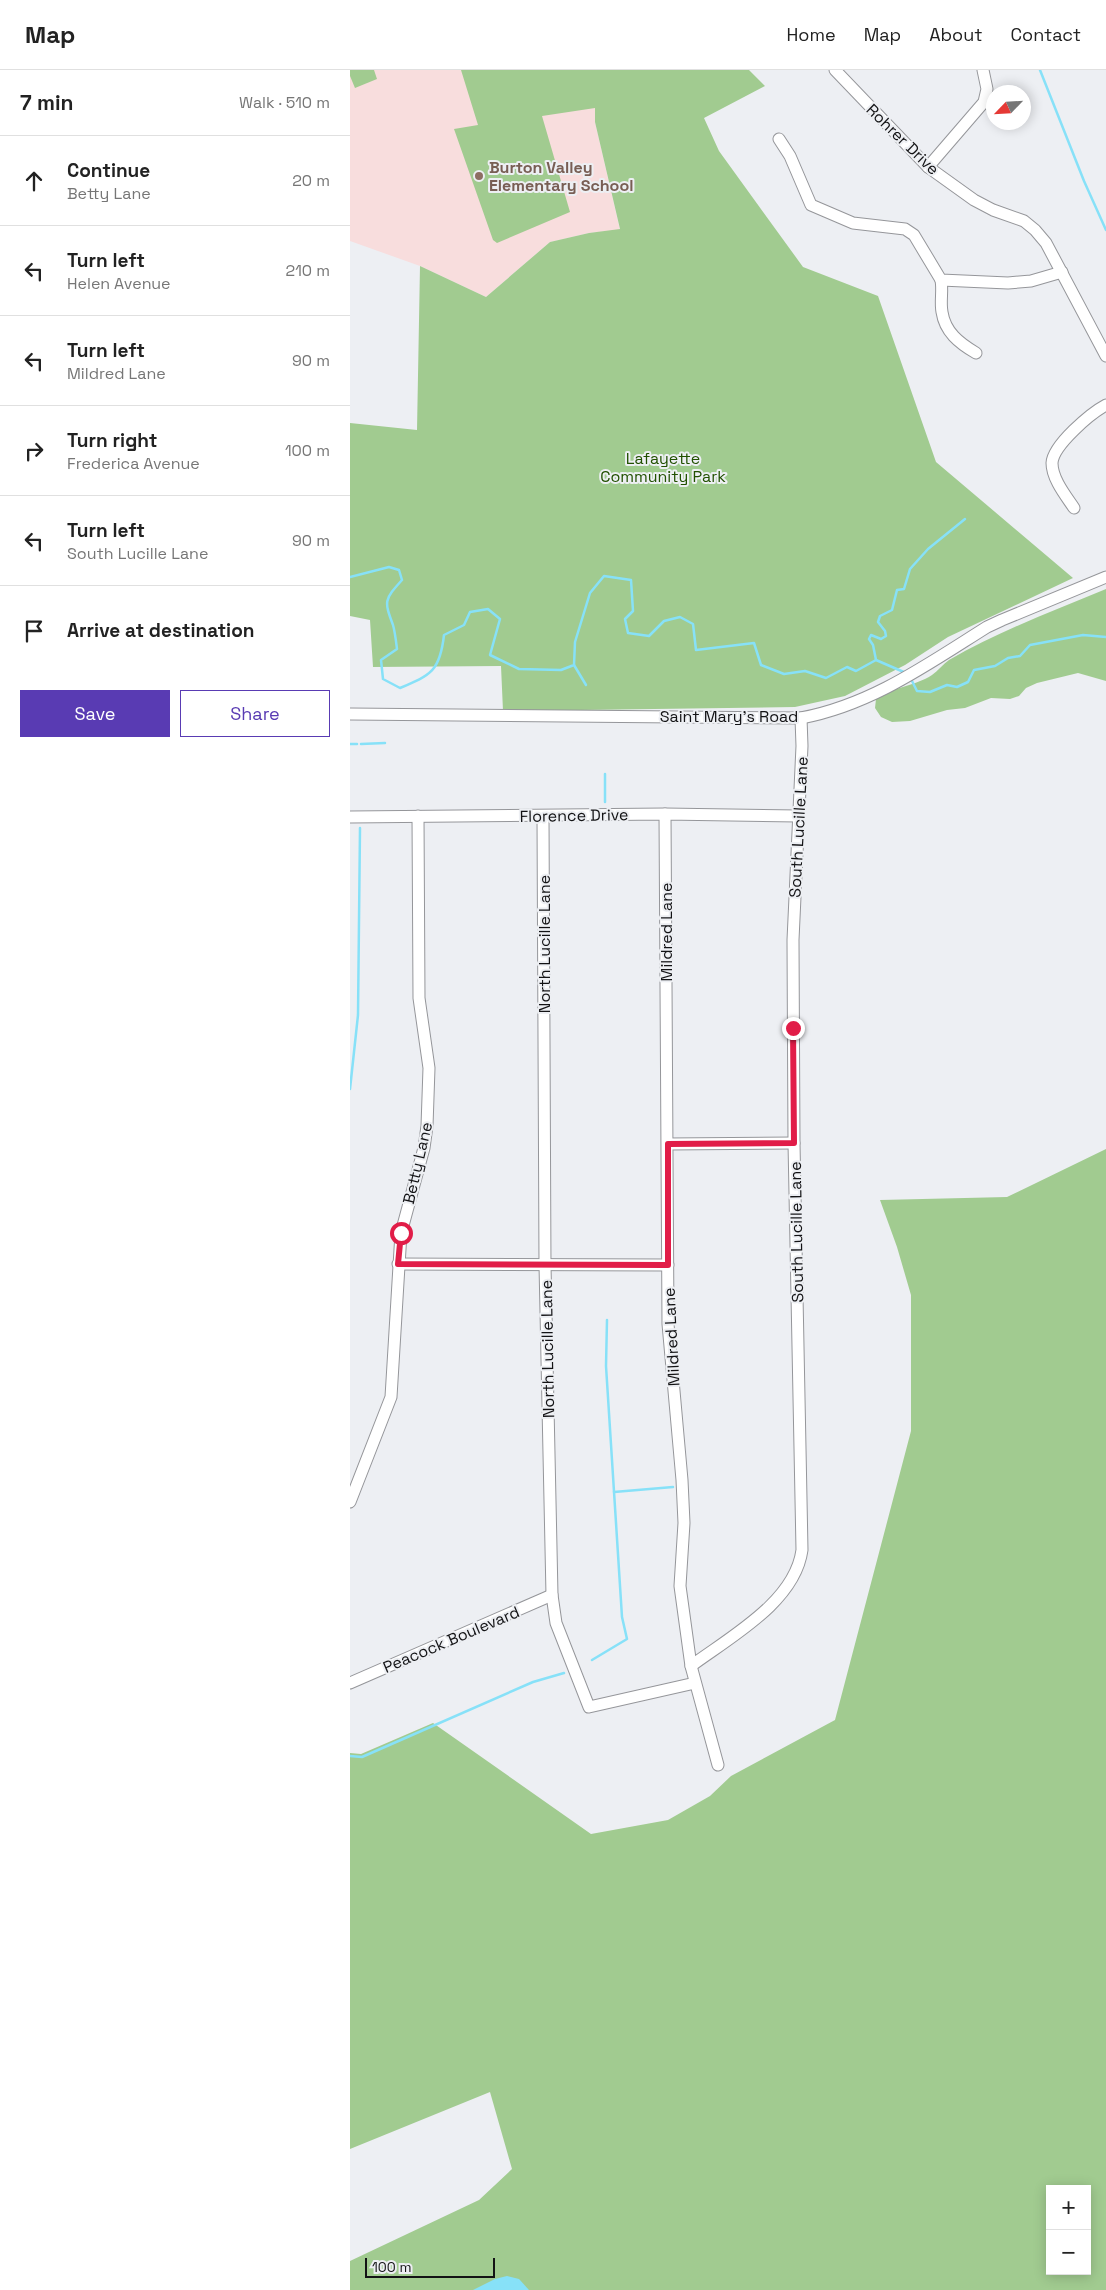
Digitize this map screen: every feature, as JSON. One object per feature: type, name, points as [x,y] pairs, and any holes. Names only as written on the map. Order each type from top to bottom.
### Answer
[{"type":"street","name":"Rohrer Drive","points":[[835,70],[928,167],[974,200],[993,210],[1024,221],[1035,230],[1046,243],[1106,356]]},
{"type":"street","points":[[928,167],[984,102],[987,90],[983,70]]},
{"type":"street","points":[[779,139],[790,156],[811,205],[853,223],[905,229],[914,235],[941,280],[943,290],[941,311],[948,328],[959,343],[976,353]]},
{"type":"street","points":[[941,280],[1008,283],[1031,281],[1062,272]]},
{"type":"street","points":[[1074,508],[1055,477],[1052,463],[1056,452],[1073,432],[1096,410],[1106,405]]},
{"type":"street","name":"Saint Mary's Road","points":[[350,714],[801,718],[841,708],[893,686],[986,627],[1106,577]]},
{"type":"street","name":"South Lucille Lane","points":[[691,1666],[774,1603],[791,1583],[800,1562],[803,1526],[794,1143],[793,940],[802,746],[801,718]]},
{"type":"street","name":"Florence Drive","points":[[350,816],[666,814],[798,816]]},
{"type":"street","name":"Mildred Lane","points":[[666,814],[669,1354],[682,1480],[684,1524],[680,1586],[691,1666],[718,1765]]},
{"type":"street","name":"Betty Lane","points":[[350,1502],[391,1397],[398,1264],[403,1222],[426,1138],[429,1068],[419,998],[418,816]]},
{"type":"street","name":"North Lucille Lane","points":[[543,816],[545,1265],[552,1595],[556,1623],[589,1707],[695,1682]]},
{"type":"street","points":[[668,1144],[794,1143]]},
{"type":"street","points":[[398,1264],[668,1265]]},
{"type":"street","name":"Peacock Boulevard","points":[[350,1683],[552,1595]]},
{"type":"shaded area","name":"Burton Valley Elementary School","points":[[350,70],[597,70],[595,122],[620,230],[589,233],[550,242],[486,297],[420,266],[350,241]]},
{"type":"green space","points":[[350,70],[374,70],[377,79],[355,88],[350,76]]},
{"type":"green space","name":"Lafayette Community Park","points":[[461,70],[749,70],[765,86],[704,118],[719,151],[803,267],[878,296],[936,462],[1073,578],[948,637],[905,665],[845,696],[795,707],[503,711],[501,666],[373,667],[370,620],[350,616],[350,423],[417,430],[420,266],[486,297],[550,242],[589,233],[620,229],[595,122],[595,108],[542,116],[570,212],[497,243],[493,240],[454,129],[478,125]]},
{"type":"green space","points":[[1106,589],[1106,681],[1078,673],[1037,683],[1026,688],[1019,696],[1010,699],[991,698],[965,708],[947,710],[910,721],[892,722],[881,717],[875,708],[876,699],[881,695],[926,679],[949,660],[987,640]]},
{"type":"green space","points":[[1106,1149],[1106,2290],[350,2290],[350,2261],[479,2200],[512,2169],[490,2092],[350,2149],[350,1753],[361,1754],[433,1723],[591,1834],[668,1820],[710,1796],[731,1776],[835,1720],[911,1431],[911,1295],[897,1247],[880,1200],[1007,1197]]},
{"type":"water","points":[[507,2276],[519,2279],[529,2290],[473,2290],[495,2279]]},
{"type":"waterway","points":[[1040,70],[1084,181],[1106,230]]},
{"type":"waterway","points":[[876,660],[873,645],[869,639],[871,635],[881,639],[886,636],[885,631],[878,622],[880,616],[892,610],[897,590],[904,589],[910,569],[928,549],[965,519]]},
{"type":"waterway","points":[[350,577],[389,567],[399,570],[402,580],[387,601],[397,649],[381,660],[383,679],[400,688],[432,670],[440,657],[444,635],[464,625],[470,612],[488,609],[500,619],[490,655],[519,669],[561,670],[574,665],[575,642],[590,593],[604,576],[631,580],[633,611],[625,619],[628,633],[649,636],[664,621],[680,617],[693,624],[696,650],[754,643],[761,665],[784,674],[805,671],[826,678],[847,667],[856,671],[876,660],[906,673]]},
{"type":"waterway","points":[[911,679],[917,691],[930,692],[947,685],[957,687],[968,682],[974,670],[995,666],[1008,658],[1020,656],[1030,645],[1083,635],[1106,637]]},
{"type":"waterway","points":[[574,665],[586,685]]},
{"type":"waterway","points":[[361,744],[385,743]]},
{"type":"waterway","points":[[350,744],[357,744]]},
{"type":"waterway","points":[[605,774],[605,802]]},
{"type":"waterway","points":[[350,1089],[358,1015],[360,828]]},
{"type":"waterway","points":[[592,1660],[627,1639],[622,1617],[606,1366],[607,1320]]},
{"type":"waterway","points":[[614,1492],[673,1487]]},
{"type":"waterway","points":[[350,1756],[362,1757],[533,1682],[564,1673]]},
{"type":"place","name":"Burton Valley Elementary School","points":[[479,176]]},
{"type":"route","points":[[401,1233],[398,1264],[668,1265],[668,1144],[794,1143],[793,1028]]}]
